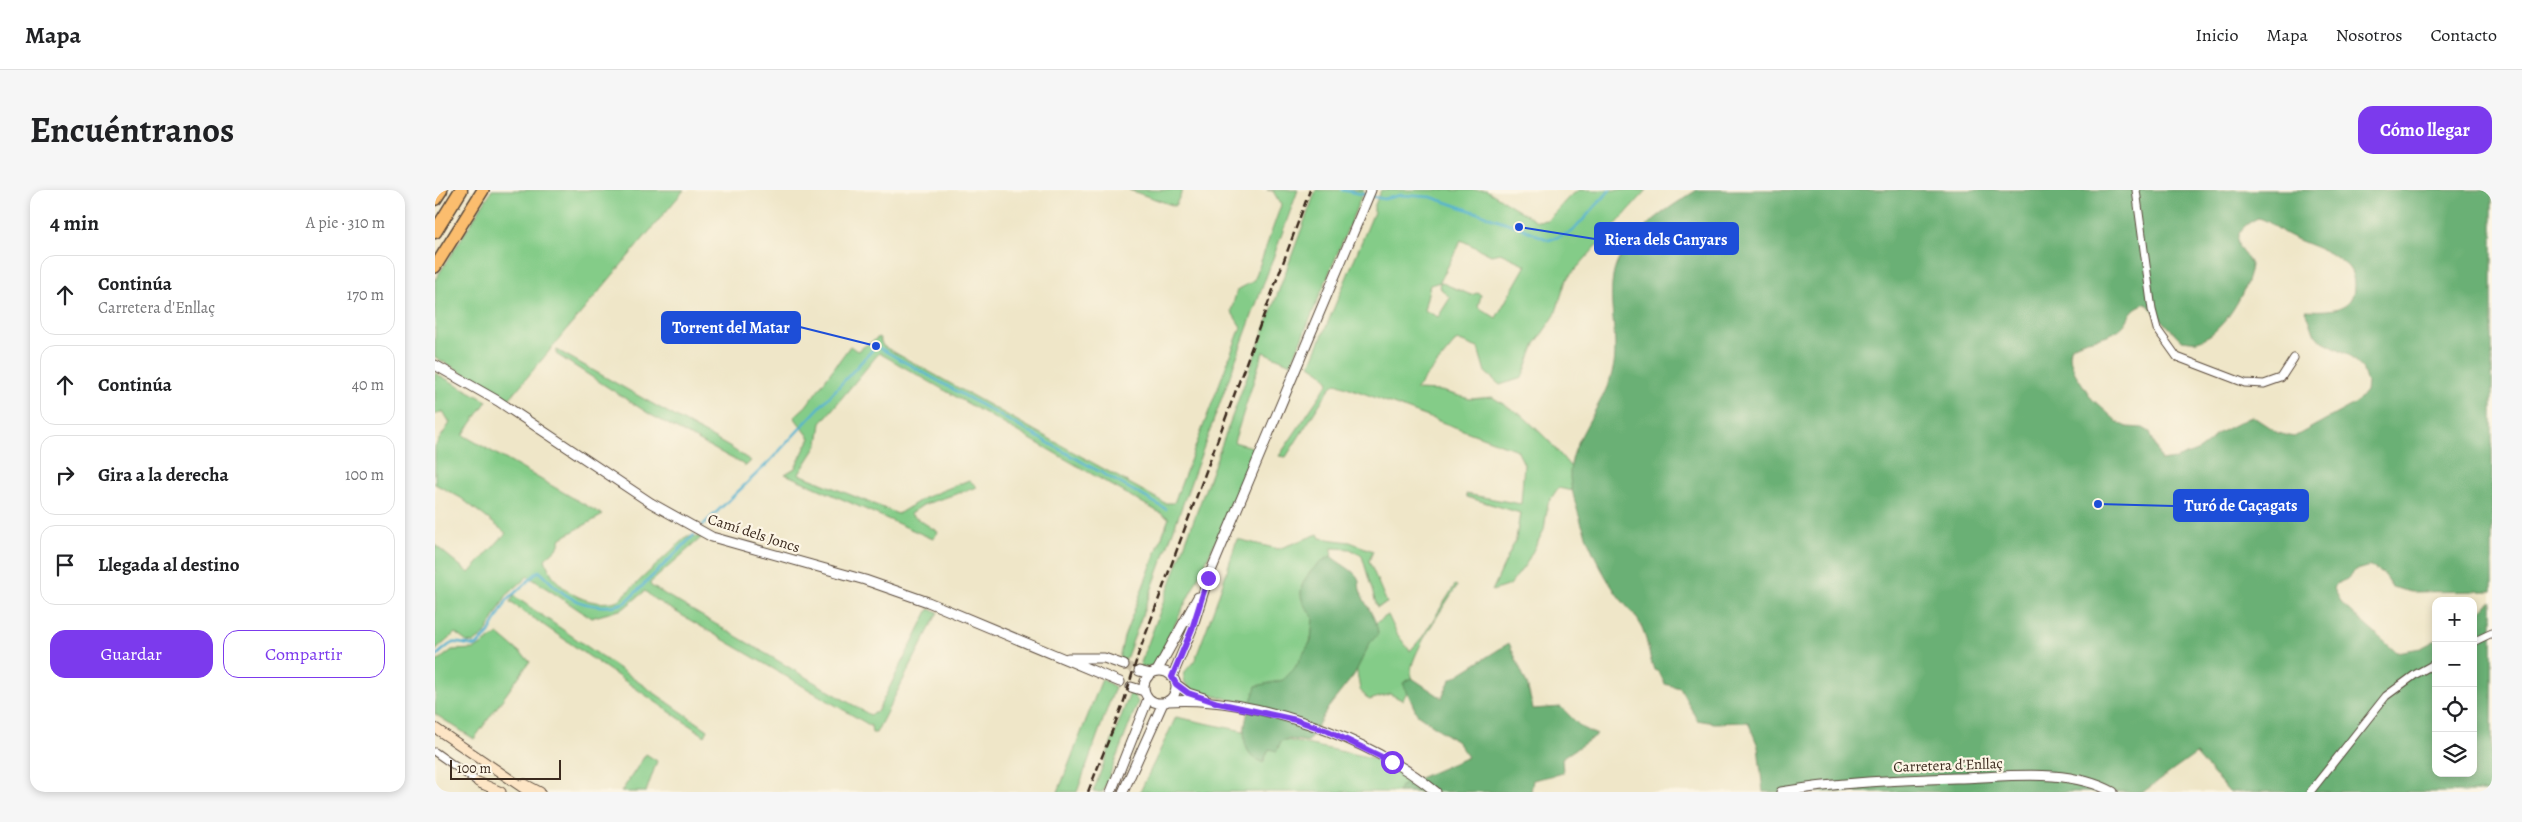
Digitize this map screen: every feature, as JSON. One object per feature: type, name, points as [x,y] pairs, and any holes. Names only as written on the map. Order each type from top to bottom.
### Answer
[{"type":"highway","points":[[435,199],[441,190]]},
{"type":"highway","points":[[435,232],[461,190]]},
{"type":"highway","points":[[435,268],[483,190]]},
{"type":"main road","points":[[435,728],[529,792]]},
{"type":"main road","points":[[505,776],[540,792]]},
{"type":"main road","points":[[478,782],[501,792]]},
{"type":"street","points":[[1123,792],[1166,702],[1176,692],[1174,680],[1208,578],[1371,190]]},
{"type":"street","points":[[2136,190],[2152,310],[2157,329],[2177,357],[2245,383],[2264,384],[2281,378],[2294,358]]},
{"type":"street","name":"Camí dels Joncs","points":[[435,365],[498,401],[651,503],[712,537],[865,580],[928,602],[1121,682]]},
{"type":"street","points":[[1111,792],[1146,695],[1145,681],[1154,673],[1208,578]]},
{"type":"street","points":[[2477,640],[2492,633]]},
{"type":"street","name":"Camí dels Joncs","points":[[1065,658],[1104,658],[1125,665]]},
{"type":"street","points":[[1083,667],[1104,658]]},
{"type":"street","points":[[2310,792],[2386,696],[2402,683],[2432,665]]},
{"type":"street","points":[[1139,671],[1166,672],[1188,693],[1218,703],[1277,716],[1328,731],[1392,762],[1436,792]]},
{"type":"street","points":[[1131,687],[1146,695],[1155,703],[1187,700],[1218,703]]},
{"type":"street","points":[[435,752],[493,792]]},
{"type":"street","name":"Carretera d'Enllaç","points":[[1781,792],[1865,781],[2042,776],[2082,781],[2113,792]]},
{"type":"green space","points":[[492,190],[684,190],[509,399],[435,357],[435,280]]},
{"type":"green space","points":[[1129,190],[1183,190],[1175,206]]},
{"type":"green space","points":[[1267,190],[1298,190],[1125,662],[1119,659],[1124,637],[1169,518],[879,353],[821,423],[818,444],[799,474],[898,514],[924,498],[969,480],[977,487],[923,505],[910,514],[938,532],[933,539],[785,474],[795,468],[810,438],[794,417],[806,406],[850,346],[857,351],[879,337],[883,346],[1165,503],[1174,503],[1241,327],[1231,311],[1237,290],[1254,281],[1281,205],[1273,191]]},
{"type":"green space","points":[[1316,190],[1364,190],[1291,364],[1263,352],[1234,442],[1255,448],[1221,530],[1155,665],[1139,668]]},
{"type":"green space","points":[[1381,190],[1486,190],[1537,221],[1548,220],[1569,197],[1579,190],[1647,190],[1566,280],[1555,315],[1535,344],[1522,378],[1500,385],[1485,372],[1478,348],[1457,340],[1415,390],[1441,391],[1470,399],[1492,397],[1523,416],[1549,441],[1579,477],[1579,492],[1558,488],[1548,503],[1544,530],[1526,564],[1510,585],[1492,591],[1516,539],[1520,513],[1467,497],[1466,494],[1521,504],[1524,464],[1517,450],[1336,383],[1330,388],[1286,457],[1279,456],[1329,382],[1322,373],[1310,365],[1374,212],[1374,207]],"holes":[[[1461,240],[1491,255],[1500,253],[1526,265],[1496,318],[1478,307],[1481,295],[1477,293],[1471,295],[1440,282]],[[1440,282],[1439,287],[1450,298],[1438,317],[1424,310],[1430,285]]]},
{"type":"green space","points":[[1697,190],[2492,190],[2492,591],[2411,592],[2392,587],[2385,575],[2370,566],[2356,570],[2347,579],[2336,584],[2334,589],[2343,605],[2396,652],[2421,648],[2432,642],[2432,777],[2477,777],[2477,614],[2492,601],[2492,792],[2229,792],[2196,754],[2143,792],[1763,792],[1758,746],[1748,722],[1714,723],[1697,720],[1680,688],[1665,684],[1659,672],[1654,670],[1641,625],[1616,593],[1594,555],[1578,513],[1571,485],[1570,470],[1573,456],[1609,383],[1613,369],[1615,341],[1612,284],[1615,270],[1627,246],[1645,227]],"holes":[[[2258,218],[2268,222],[2291,237],[2340,259],[2350,269],[2354,286],[2353,295],[2349,301],[2330,310],[2306,310],[2314,333],[2319,339],[2346,353],[2362,368],[2367,383],[2366,391],[2356,403],[2294,437],[2278,433],[2252,416],[2215,435],[2211,441],[2199,450],[2176,459],[2161,461],[2150,432],[2143,428],[2127,427],[2120,424],[2092,399],[2075,373],[2069,356],[2070,348],[2075,344],[2118,330],[2126,323],[2134,309],[2146,303],[2181,340],[2197,341],[2206,337],[2216,330],[2233,310],[2249,275],[2251,265],[2237,241],[2240,232]]]},
{"type":"green space","points":[[557,350],[751,461],[746,466],[651,415],[556,354]]},
{"type":"green space","points":[[435,373],[487,401],[463,435],[603,515],[561,538],[558,547],[545,559],[549,570],[556,579],[564,588],[574,594],[596,602],[619,600],[687,536],[702,537],[650,583],[651,586],[870,715],[877,712],[929,609],[938,612],[876,733],[872,733],[871,726],[654,599],[645,591],[623,609],[591,618],[528,576],[506,596],[485,634],[473,643],[467,642],[455,633],[435,651],[435,545],[469,573],[506,533],[461,498],[435,484],[435,446],[450,423],[443,411],[435,415]]},
{"type":"green space","points":[[1318,534],[1320,538],[1350,542],[1373,551],[1369,561],[1387,603],[1377,607],[1362,556],[1350,549],[1332,548],[1331,560],[1309,646],[1297,669],[1255,705],[1193,691],[1185,683],[1185,673],[1196,657],[1237,539],[1278,549]]},
{"type":"green space","points":[[1331,556],[1358,578],[1360,590],[1373,617],[1378,634],[1370,643],[1354,675],[1328,708],[1308,742],[1288,739],[1281,741],[1277,751],[1269,749],[1263,763],[1253,757],[1247,749],[1244,739],[1246,717],[1256,686],[1283,680],[1294,669],[1311,641],[1313,617],[1302,600],[1302,586],[1314,568]]},
{"type":"green space","points":[[1455,585],[1457,586],[1417,652],[1411,671],[1414,682],[1402,700],[1390,694],[1369,700],[1360,690],[1356,666],[1374,624],[1388,615],[1397,634],[1410,651],[1423,636]]},
{"type":"green space","points":[[514,596],[708,730],[705,736],[510,602]]},
{"type":"green space","points":[[498,634],[530,661],[474,739],[435,714],[435,663],[452,650],[475,649]]},
{"type":"green space","points":[[1509,643],[1527,684],[1533,709],[1561,707],[1582,728],[1597,735],[1562,758],[1563,773],[1533,780],[1531,792],[1398,792],[1401,786],[1468,757],[1457,742],[1417,714],[1403,683],[1412,678],[1442,698],[1450,680]]},
{"type":"green space","points":[[1102,679],[1115,687],[1077,792],[1058,792]]},
{"type":"green space","points":[[1131,690],[1138,702],[1103,792],[1093,792]]},
{"type":"green space","points":[[1176,717],[1392,762],[1417,792],[1140,792]]},
{"type":"green space","points":[[646,754],[657,761],[646,792],[621,792]]},
{"type":"waterway","points":[[1342,190],[1384,199],[1401,195],[1431,197],[1519,227],[1549,240],[1572,232],[1610,190]]},
{"type":"waterway","points":[[703,525],[770,461],[876,346],[1166,509]]},
{"type":"waterway","points":[[435,657],[453,643],[476,646],[489,633],[507,600],[539,571],[562,593],[572,599],[595,606],[611,606],[626,602],[694,535]]},
{"type":"tunnel","points":[[1124,665],[1139,671]]},
{"type":"railway","points":[[1088,792],[1124,701],[1138,655],[1310,190]]},
{"type":"place","name":"Riera dels Canyars","points":[[1519,227]]},
{"type":"place","name":"Torrent del Matar","points":[[876,346]]},
{"type":"place","name":"Turó de Caçagats","points":[[2098,504]]},
{"type":"route","points":[[1208,578],[1192,629],[1172,677],[1176,684],[1188,693],[1218,703],[1296,720],[1328,731],[1392,762]]}]
